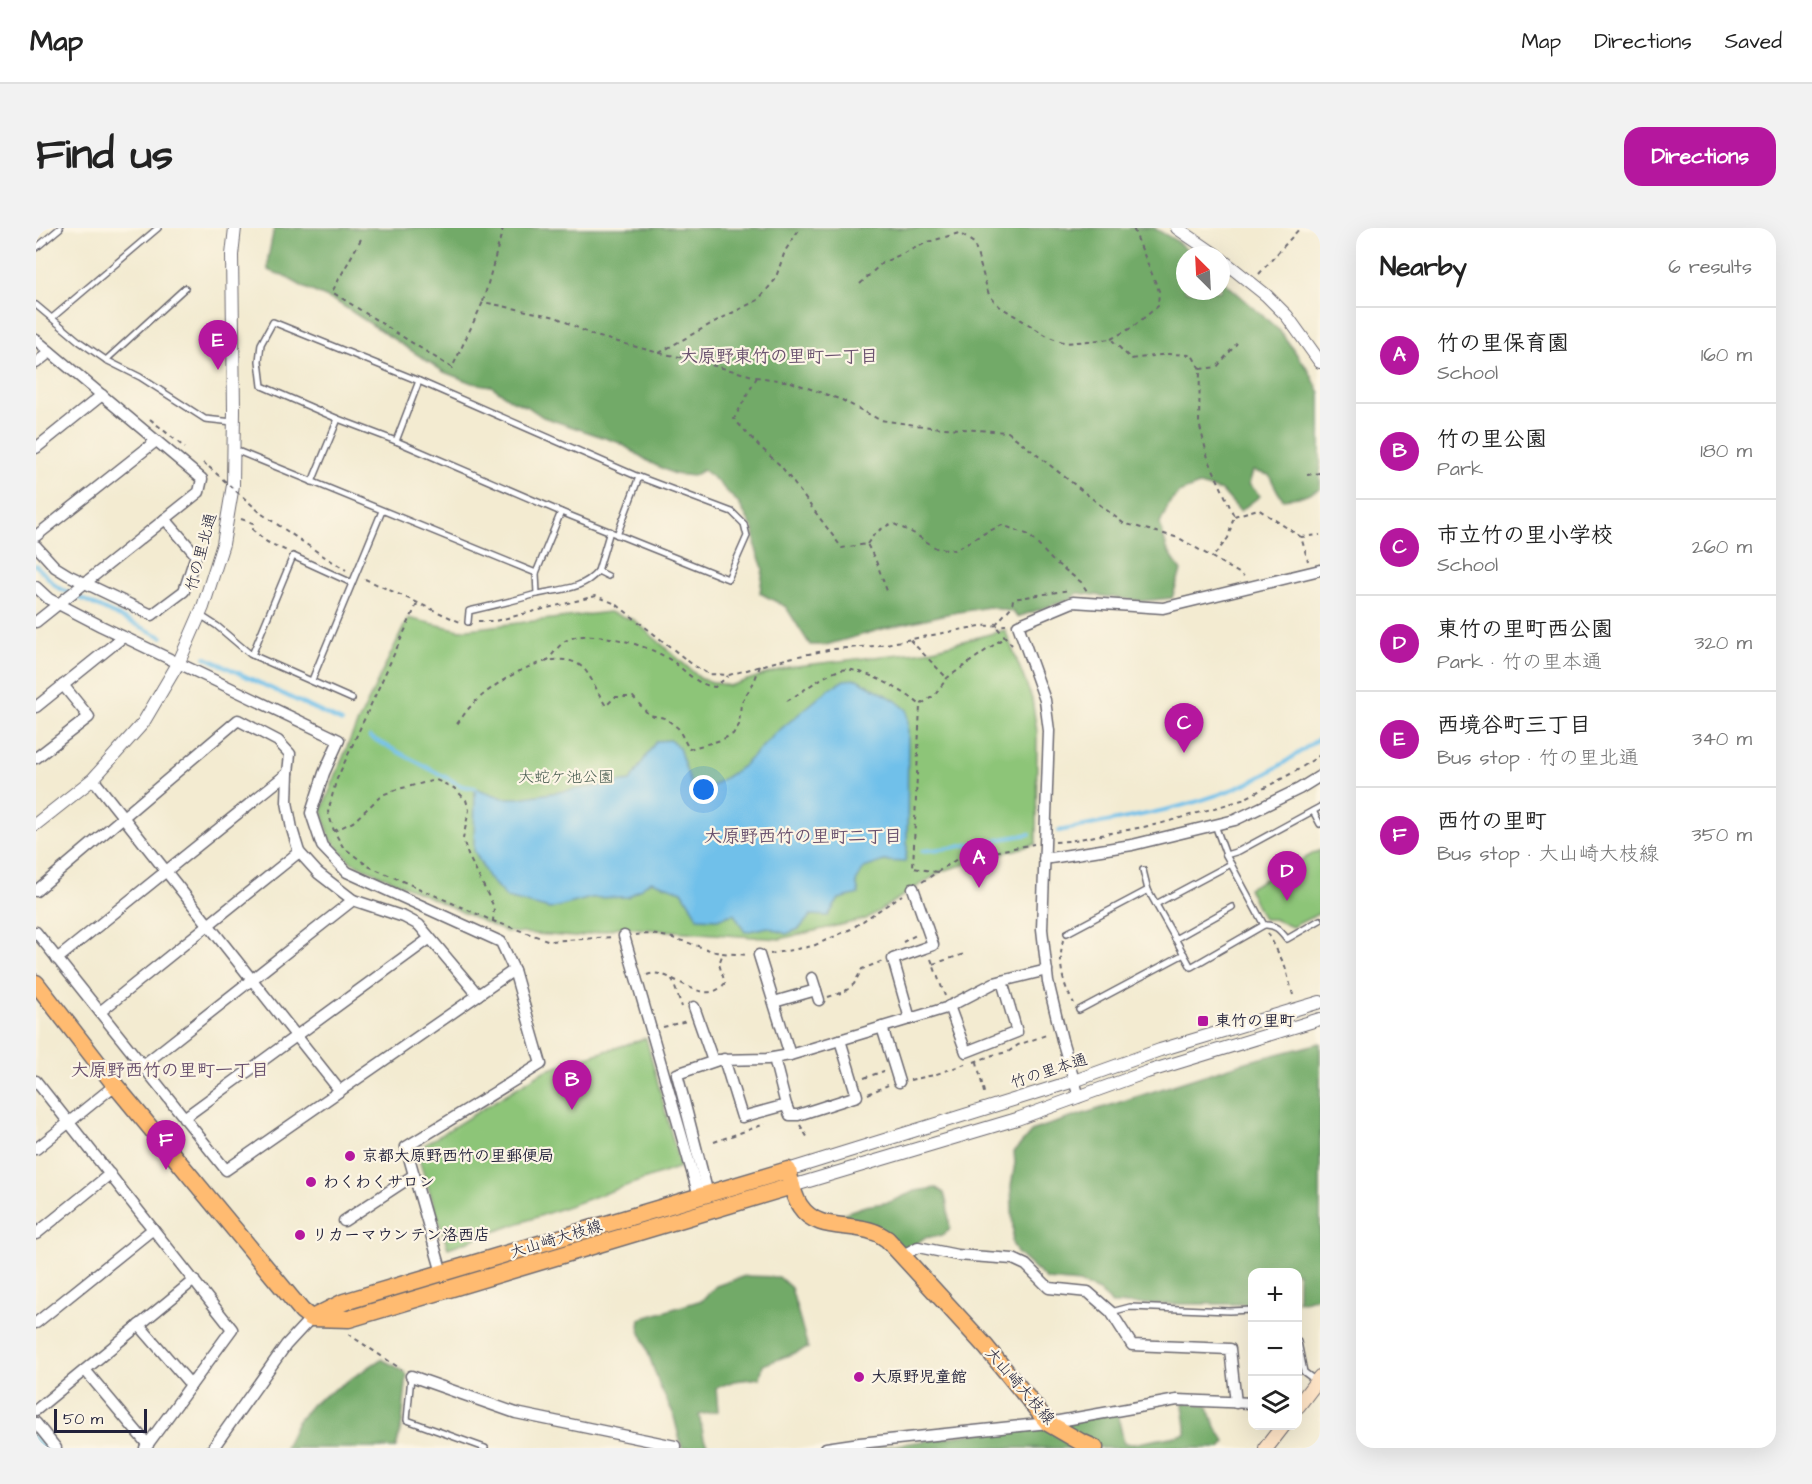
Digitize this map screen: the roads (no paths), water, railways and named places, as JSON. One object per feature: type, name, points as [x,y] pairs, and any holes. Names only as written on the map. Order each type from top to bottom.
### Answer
[{"type":"main road","points":[[36,983],[115,1085],[302,1311],[311,1318]]},
{"type":"main road","name":"大山崎大枝線","points":[[311,1318],[344,1302],[704,1195],[790,1178]]},
{"type":"main road","name":"大山崎大枝線","points":[[790,1178],[800,1207],[811,1219],[874,1232],[887,1239],[986,1347],[1048,1423],[1095,1448]]},
{"type":"main road","name":"大山崎大枝線","points":[[311,1318],[349,1319],[790,1178]]},
{"type":"main road","points":[[1302,1398],[1318,1379]]},
{"type":"main road","points":[[1266,1448],[1279,1430]]},
{"type":"street","name":"竹の里北通","points":[[36,824],[93,779],[142,723],[178,662],[200,615],[223,544],[233,485],[232,255],[235,228]]},
{"type":"street","points":[[1177,228],[1203,246]]},
{"type":"street","points":[[1230,266],[1266,295],[1287,316],[1320,362]]},
{"type":"street","points":[[36,340],[202,479],[199,492],[36,622]]},
{"type":"street","points":[[36,363],[50,352]]},
{"type":"street","points":[[36,448],[102,395]]},
{"type":"street","points":[[36,536],[156,441]]},
{"type":"street","points":[[36,546],[55,567],[84,584],[152,615],[184,591],[196,555],[165,519]]},
{"type":"street","points":[[1079,1097],[1054,1006],[1042,929],[1049,731],[1046,700],[1017,625],[1073,602],[1163,608],[1316,571]]},
{"type":"street","points":[[36,587],[49,599],[123,637],[339,740],[324,773],[311,813],[322,846],[347,872],[501,942],[514,970],[541,1064],[406,1146],[442,1274]]},
{"type":"street","points":[[36,707],[123,637]]},
{"type":"street","points":[[36,758],[89,717],[63,685]]},
{"type":"street","points":[[36,891],[238,720],[278,741],[290,754],[287,802],[299,852],[318,873],[353,900],[404,917],[418,926],[478,995]]},
{"type":"street","points":[[57,959],[288,773]]},
{"type":"street","points":[[1044,860],[1132,845],[1235,820],[1299,789],[1320,776]]},
{"type":"street","points":[[93,779],[340,1091]]},
{"type":"street","points":[[100,1012],[299,852]]},
{"type":"street","points":[[910,1018],[893,959],[933,945],[913,888]]},
{"type":"street","points":[[142,1065],[353,900]]},
{"type":"street","points":[[36,932],[226,1170],[514,970]]},
{"type":"street","points":[[624,936],[704,1195]]},
{"type":"street","points":[[184,1118],[429,939]]},
{"type":"street","points":[[759,955],[790,1055]]},
{"type":"street","points":[[704,1195],[677,1074],[719,1060],[774,1058],[790,1055],[949,1006],[994,983],[1047,970]]},
{"type":"street","points":[[774,1002],[817,995],[812,978]]},
{"type":"street","points":[[949,1006],[966,1052],[1017,1032],[1002,981]]},
{"type":"street","name":"竹の里本通","points":[[790,1178],[1074,1082],[1160,1050],[1320,1002]]},
{"type":"street","points":[[689,1008],[698,1019],[719,1060],[742,1117],[790,1112],[856,1096],[840,1040]]},
{"type":"street","name":"竹の里本通","points":[[790,1178],[1017,1119],[1194,1056],[1320,1019]]},
{"type":"street","points":[[882,1027],[899,1082]]},
{"type":"street","points":[[774,1058],[790,1112]]},
{"type":"street","points":[[36,1081],[232,1329],[147,1446],[85,1370]]},
{"type":"street","points":[[36,1149],[115,1085]]},
{"type":"street","points":[[36,1234],[110,1174]]},
{"type":"street","points":[[344,1221],[414,1175]]},
{"type":"street","points":[[36,1323],[153,1229]]},
{"type":"street","points":[[903,1255],[918,1247],[957,1256],[1013,1260],[1026,1265],[1049,1288],[1088,1292],[1111,1312],[1132,1346],[1230,1349],[1236,1403]]},
{"type":"street","points":[[36,1410],[194,1280]]},
{"type":"street","points":[[213,1448],[286,1345],[311,1318]]},
{"type":"street","points":[[140,1325],[191,1385]]},
{"type":"street","points":[[411,1376],[516,1413],[675,1446],[675,1448]]},
{"type":"street","points":[[826,1448],[1048,1423],[1177,1400],[1248,1403]]},
{"type":"street","points":[[36,1423],[56,1448]]},
{"type":"lane","points":[[36,248],[60,228]]},
{"type":"lane","points":[[52,318],[158,228]]},
{"type":"lane","points":[[106,360],[185,288]]},
{"type":"lane","points":[[36,305],[80,342],[106,360],[140,377],[205,419],[233,423]]},
{"type":"lane","points":[[273,322],[418,381],[639,477],[732,512],[744,524],[747,536],[728,579],[561,512],[262,386],[259,361],[261,345],[273,322]]},
{"type":"lane","points":[[396,441],[418,381]]},
{"type":"lane","points":[[312,482],[338,419]]},
{"type":"lane","points":[[233,449],[537,573]]},
{"type":"lane","points":[[617,535],[639,477]]},
{"type":"lane","points":[[312,680],[382,511]]},
{"type":"lane","points":[[537,594],[537,573],[561,512]]},
{"type":"lane","points":[[468,622],[469,611],[537,594],[560,591],[592,578],[598,571],[610,531]]},
{"type":"lane","points":[[252,656],[293,556],[352,583]]},
{"type":"lane","points":[[598,571],[608,576]]},
{"type":"lane","points":[[200,615],[217,626],[252,656],[352,699]]},
{"type":"lane","points":[[1226,855],[1239,851],[1320,807]]},
{"type":"lane","points":[[1313,811],[1320,824]]},
{"type":"lane","points":[[1215,825],[1226,855],[1264,925]]},
{"type":"lane","points":[[1156,904],[1231,864]]},
{"type":"lane","points":[[1143,870],[1148,890],[1191,967],[1264,925],[1278,928],[1287,939],[1320,920]]},
{"type":"lane","points":[[1067,933],[1148,890]]},
{"type":"lane","points":[[1175,939],[1232,908]]},
{"type":"lane","points":[[1078,1010],[1184,954]]},
{"type":"lane","points":[[1111,1312],[1130,1308],[1248,1310]]},
{"type":"lane","points":[[1302,1362],[1304,1372],[1318,1379]]},
{"type":"lane","points":[[411,1376],[407,1420],[485,1448]]},
{"type":"water","points":[[857,679],[895,700],[907,710],[907,851],[905,862],[884,861],[864,868],[856,882],[859,894],[839,899],[828,916],[811,915],[799,929],[786,934],[768,927],[745,932],[734,914],[717,919],[698,918],[682,891],[651,881],[628,897],[591,898],[550,909],[507,898],[488,877],[474,850],[475,788],[503,798],[519,798],[630,781],[656,741],[671,740],[679,748],[695,797],[742,767],[776,733],[829,689],[844,680]]},
{"type":"waterway","points":[[36,565],[57,587],[162,637]]},
{"type":"waterway","points":[[205,657],[342,722]]},
{"type":"waterway","points":[[370,737],[462,786],[475,788]]},
{"type":"waterway","points":[[1059,831],[1158,812],[1231,790],[1271,771],[1320,738]]},
{"type":"waterway","points":[[922,851],[1030,834]]},
{"type":"waterway","points":[[36,1444],[39,1448]]},
{"type":"place","name":"西境谷町三丁目","points":[[218,370]]},
{"type":"place","name":"市立竹の里小学校","points":[[1184,753]]},
{"type":"place","name":"竹の里保育園","points":[[979,888]]},
{"type":"place","name":"東竹の里町西公園","points":[[1287,901]]},
{"type":"place","name":"東竹の里町","points":[[1203,1021]]},
{"type":"place","name":"竹の里公園","points":[[572,1110]]},
{"type":"place","name":"京都大原野西竹の里郵便局","points":[[350,1156]]},
{"type":"place","name":"西竹の里町","points":[[166,1170]]},
{"type":"place","name":"わくわくサロン","points":[[311,1182]]},
{"type":"place","name":"リカーマウンテン洛西店","points":[[300,1235]]},
{"type":"place","name":"大原野児童館","points":[[859,1377]]},
{"type":"district","name":"大原野東竹の里町一丁目","points":[[779,356]]},
{"type":"district","name":"大原野西竹の里町二丁目","points":[[803,836]]},
{"type":"district","name":"大原野西竹の里町一丁目","points":[[170,1070]]},
{"type":"park label","name":"大蛇ケ池公園","points":[[566,777]]}]
